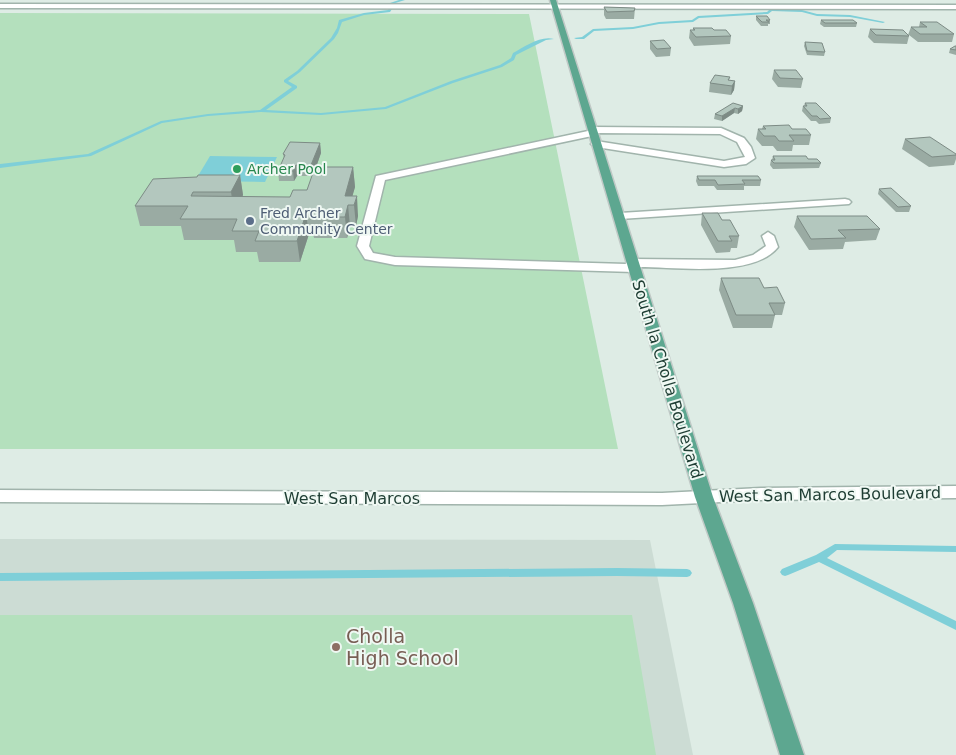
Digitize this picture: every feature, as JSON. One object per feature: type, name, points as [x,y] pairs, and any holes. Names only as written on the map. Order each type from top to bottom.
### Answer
[{"type":"main road","name":"South la Cholla Boulevard","points":[[554,3],[704,497],[743,603],[792,755]]},
{"type":"street","points":[[62,6],[70,0]]},
{"type":"street","points":[[824,0],[830,6]]},
{"type":"street","points":[[0,6],[241,3],[956,6]]},
{"type":"street","points":[[594,136],[694,161],[724,164],[742,162],[750,158],[747,146],[736,135],[721,131],[594,136],[380,178],[363,246],[369,256],[395,261],[633,266],[736,264],[757,258],[772,247],[768,236]]},
{"type":"street","points":[[620,216],[845,202]]},
{"type":"street","name":"West San Marcos Boulevard","points":[[704,497],[761,494],[956,492]]},
{"type":"street","name":"West San Marcos","points":[[0,496],[637,499],[704,497]]},
{"type":"shaded area","name":"Cholla High School","points":[[0,539],[650,540],[693,755],[0,755]]},
{"type":"green space","points":[[0,13],[529,14],[618,449],[0,449]]},
{"type":"green space","name":"Cholla High School","points":[[0,615],[632,615],[656,755],[0,755]]},
{"type":"water","name":"Archer Pool","points":[[210,156],[277,157],[265,182],[195,181]]},
{"type":"building","points":[[604,7],[635,8],[634,11],[607,12]]},
{"type":"building","points":[[756,16],[767,16],[770,20],[766,20],[769,22],[762,22]]},
{"type":"building","points":[[821,20],[853,20],[857,23],[825,23]]},
{"type":"building","points":[[920,22],[937,22],[954,34],[920,34],[911,27],[927,27]]},
{"type":"building","points":[[693,28],[726,30],[731,36],[696,37],[690,30],[695,30]]},
{"type":"building","points":[[870,29],[903,30],[909,36],[876,35]]},
{"type":"building","points":[[664,40],[671,48],[657,49],[650,41]]},
{"type":"building","points":[[805,42],[822,43],[825,52],[807,51]]},
{"type":"building","points":[[774,70],[796,70],[803,79],[780,78]]},
{"type":"building","points":[[715,75],[730,77],[728,80],[735,81],[732,86],[710,83]]},
{"type":"building","points":[[733,103],[743,106],[738,109],[735,108],[722,116],[715,114]]},
{"type":"building","points":[[805,103],[816,103],[831,118],[820,119],[817,116],[812,116],[803,106],[807,106]]},
{"type":"building","points":[[789,125],[792,129],[806,129],[811,135],[789,135],[794,141],[779,141],[775,136],[764,136],[758,129],[766,129],[763,126]]},
{"type":"building","points":[[930,137],[956,155],[932,157],[905,139]]},
{"type":"building","points":[[290,142],[320,143],[311,165],[296,165],[293,171],[278,171],[285,155],[283,154]]},
{"type":"building","points":[[773,156],[806,156],[808,159],[817,159],[821,163],[774,163],[771,160],[775,160]]},
{"type":"building","points":[[315,167],[353,167],[345,196],[357,196],[354,205],[348,205],[345,217],[311,217],[312,214],[306,214],[297,241],[255,241],[259,231],[232,231],[237,219],[180,219],[188,206],[135,206],[153,179],[197,177],[198,175],[240,175],[231,192],[193,192],[191,196],[290,197],[293,190],[307,190]]},
{"type":"building","points":[[697,176],[758,176],[761,180],[742,180],[745,184],[718,185],[715,180],[699,180]]},
{"type":"building","points":[[891,188],[911,206],[898,207],[879,189]]},
{"type":"building","points":[[702,213],[718,213],[722,220],[730,220],[739,236],[729,236],[732,241],[718,241]]},
{"type":"building","points":[[797,216],[867,216],[880,229],[838,230],[846,238],[811,239]]},
{"type":"building","points":[[721,278],[759,278],[764,288],[777,287],[785,303],[769,303],[775,315],[736,315]]},
{"type":"waterway","points":[[392,3],[403,0]]},
{"type":"waterway","points":[[261,111],[295,87],[285,81],[298,72],[332,39],[339,28],[340,21],[364,14],[389,11],[390,9]]},
{"type":"waterway","points":[[576,38],[583,38],[593,30],[633,28],[659,23],[693,21],[698,17],[768,13],[771,10],[802,11],[817,15],[850,16],[883,22]]},
{"type":"waterway","points":[[261,111],[321,114],[386,108],[452,82],[501,66],[513,59],[514,54],[545,39],[552,39]]},
{"type":"waterway","points":[[0,166],[89,155],[161,122],[208,115],[261,111]]},
{"type":"waterway","points":[[819,558],[835,547],[956,549]]},
{"type":"waterway","points":[[785,572],[819,558]]},
{"type":"waterway","points":[[819,558],[956,626]]},
{"type":"waterway","points":[[0,577],[687,573]]},
{"type":"place","name":"Archer Pool","points":[[237,169]]},
{"type":"place","name":"Fred Archer Community Center","points":[[250,221]]},
{"type":"place","name":"Cholla High School","points":[[336,647]]}]
